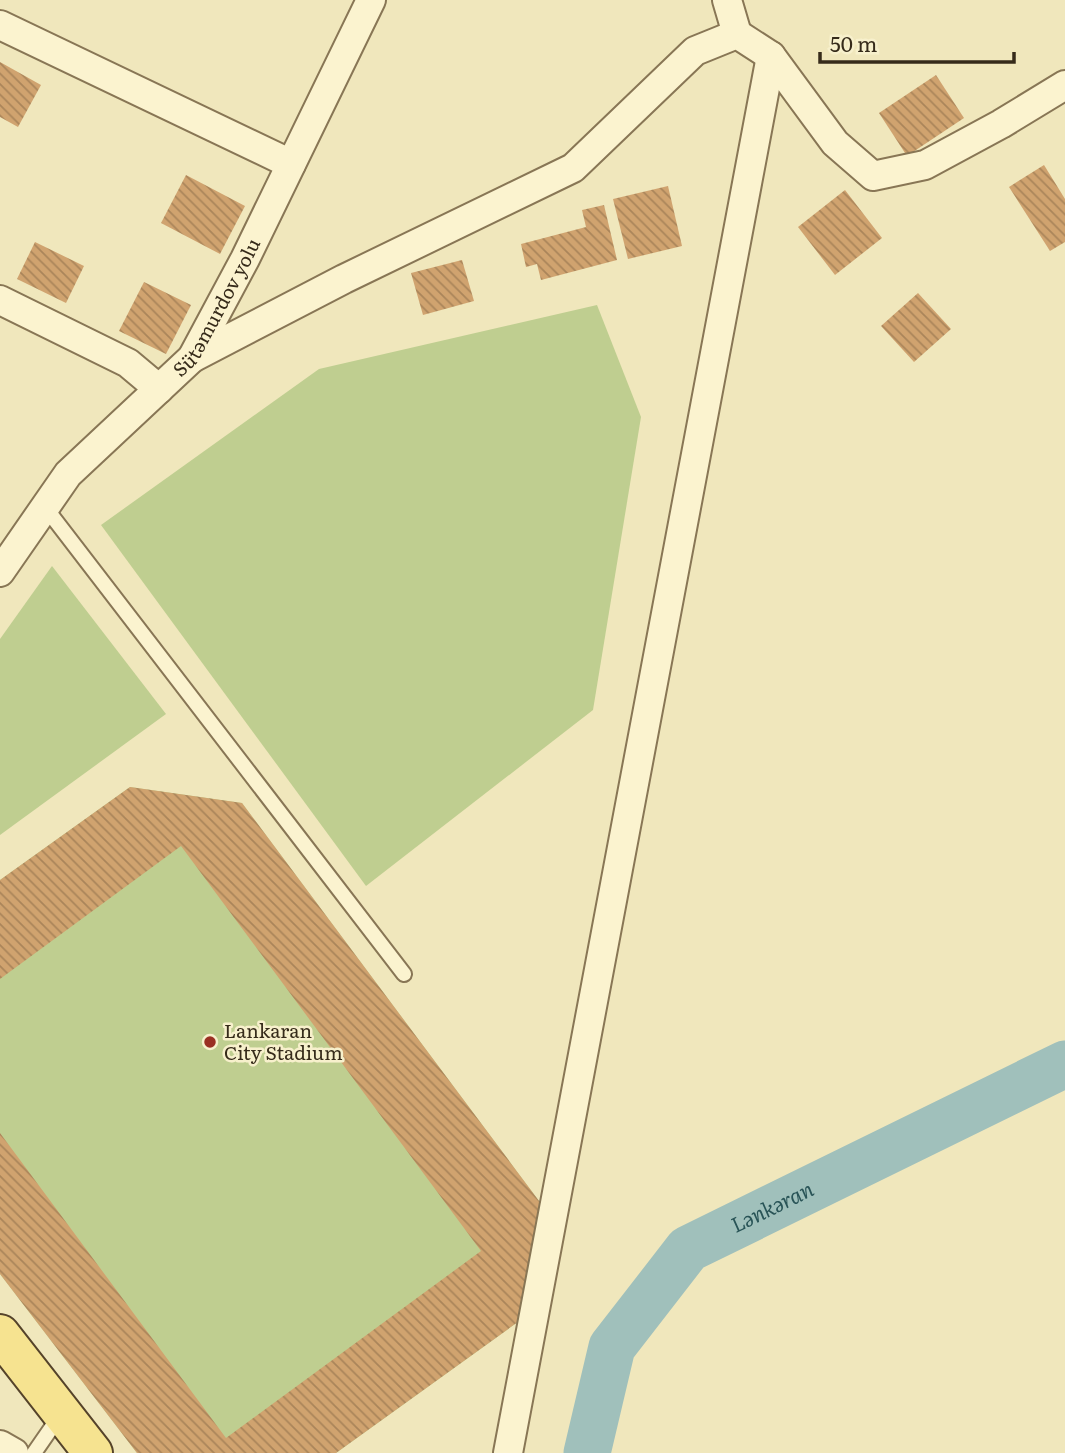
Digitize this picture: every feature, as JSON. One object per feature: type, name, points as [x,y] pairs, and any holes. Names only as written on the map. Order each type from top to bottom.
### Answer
[{"type":"main road","points":[[0,1334],[93,1453]]},
{"type":"street","name":"Sütəmurdov yolu","points":[[0,572],[68,474],[192,358],[245,259],[371,0]]},
{"type":"street","points":[[727,0],[737,34],[771,56],[835,143],[873,176],[925,165],[1001,124],[1065,85]]},
{"type":"street","points":[[0,25],[291,164]]},
{"type":"street","points":[[192,358],[344,279],[573,168],[695,51],[737,34]]},
{"type":"street","points":[[508,1453],[771,56]]},
{"type":"street","points":[[0,300],[128,363],[159,389]]},
{"type":"street","points":[[0,1445],[14,1453]]},
{"type":"lane","points":[[45,507],[404,974]]},
{"type":"lane","points":[[34,1453],[62,1413]]},
{"type":"green space","points":[[597,305],[641,417],[593,710],[366,886],[101,525],[319,369]]},
{"type":"green space","points":[[52,566],[166,714],[0,835],[0,639]]},
{"type":"green space","name":"Lankaran City Stadium","points":[[130,787],[242,803],[542,1205],[522,1319],[336,1453],[137,1453],[0,1274],[0,880]]},
{"type":"building","points":[[0,62],[41,85],[18,127],[0,117]]},
{"type":"building","points":[[936,75],[964,118],[907,156],[879,113]]},
{"type":"building","points":[[1044,165],[1065,199],[1065,242],[1050,251],[1009,187]]},
{"type":"building","points":[[186,175],[245,206],[220,254],[161,223]]},
{"type":"building","points":[[668,186],[682,246],[628,259],[613,199]]},
{"type":"building","points":[[845,190],[882,238],[835,275],[798,227]]},
{"type":"building","points":[[604,205],[617,260],[541,280],[537,264],[526,267],[521,244],[586,227],[582,210]]},
{"type":"building","points":[[35,242],[84,266],[66,303],[17,279]]},
{"type":"building","points":[[462,260],[474,301],[423,315],[411,273]]},
{"type":"building","points":[[144,282],[191,305],[166,354],[119,331]]},
{"type":"building","points":[[918,293],[951,329],[914,362],[881,326]]},
{"type":"building","points":[[130,787],[242,803],[542,1205],[522,1319],[336,1453],[137,1453],[0,1274],[0,1133],[226,1438],[481,1251],[181,846],[0,979],[0,880]]},
{"type":"waterway","name":"Lənkəran","points":[[587,1453],[612,1347],[688,1249],[1065,1064]]},
{"type":"place","name":"Lankaran City Stadium","points":[[210,1042]]}]
